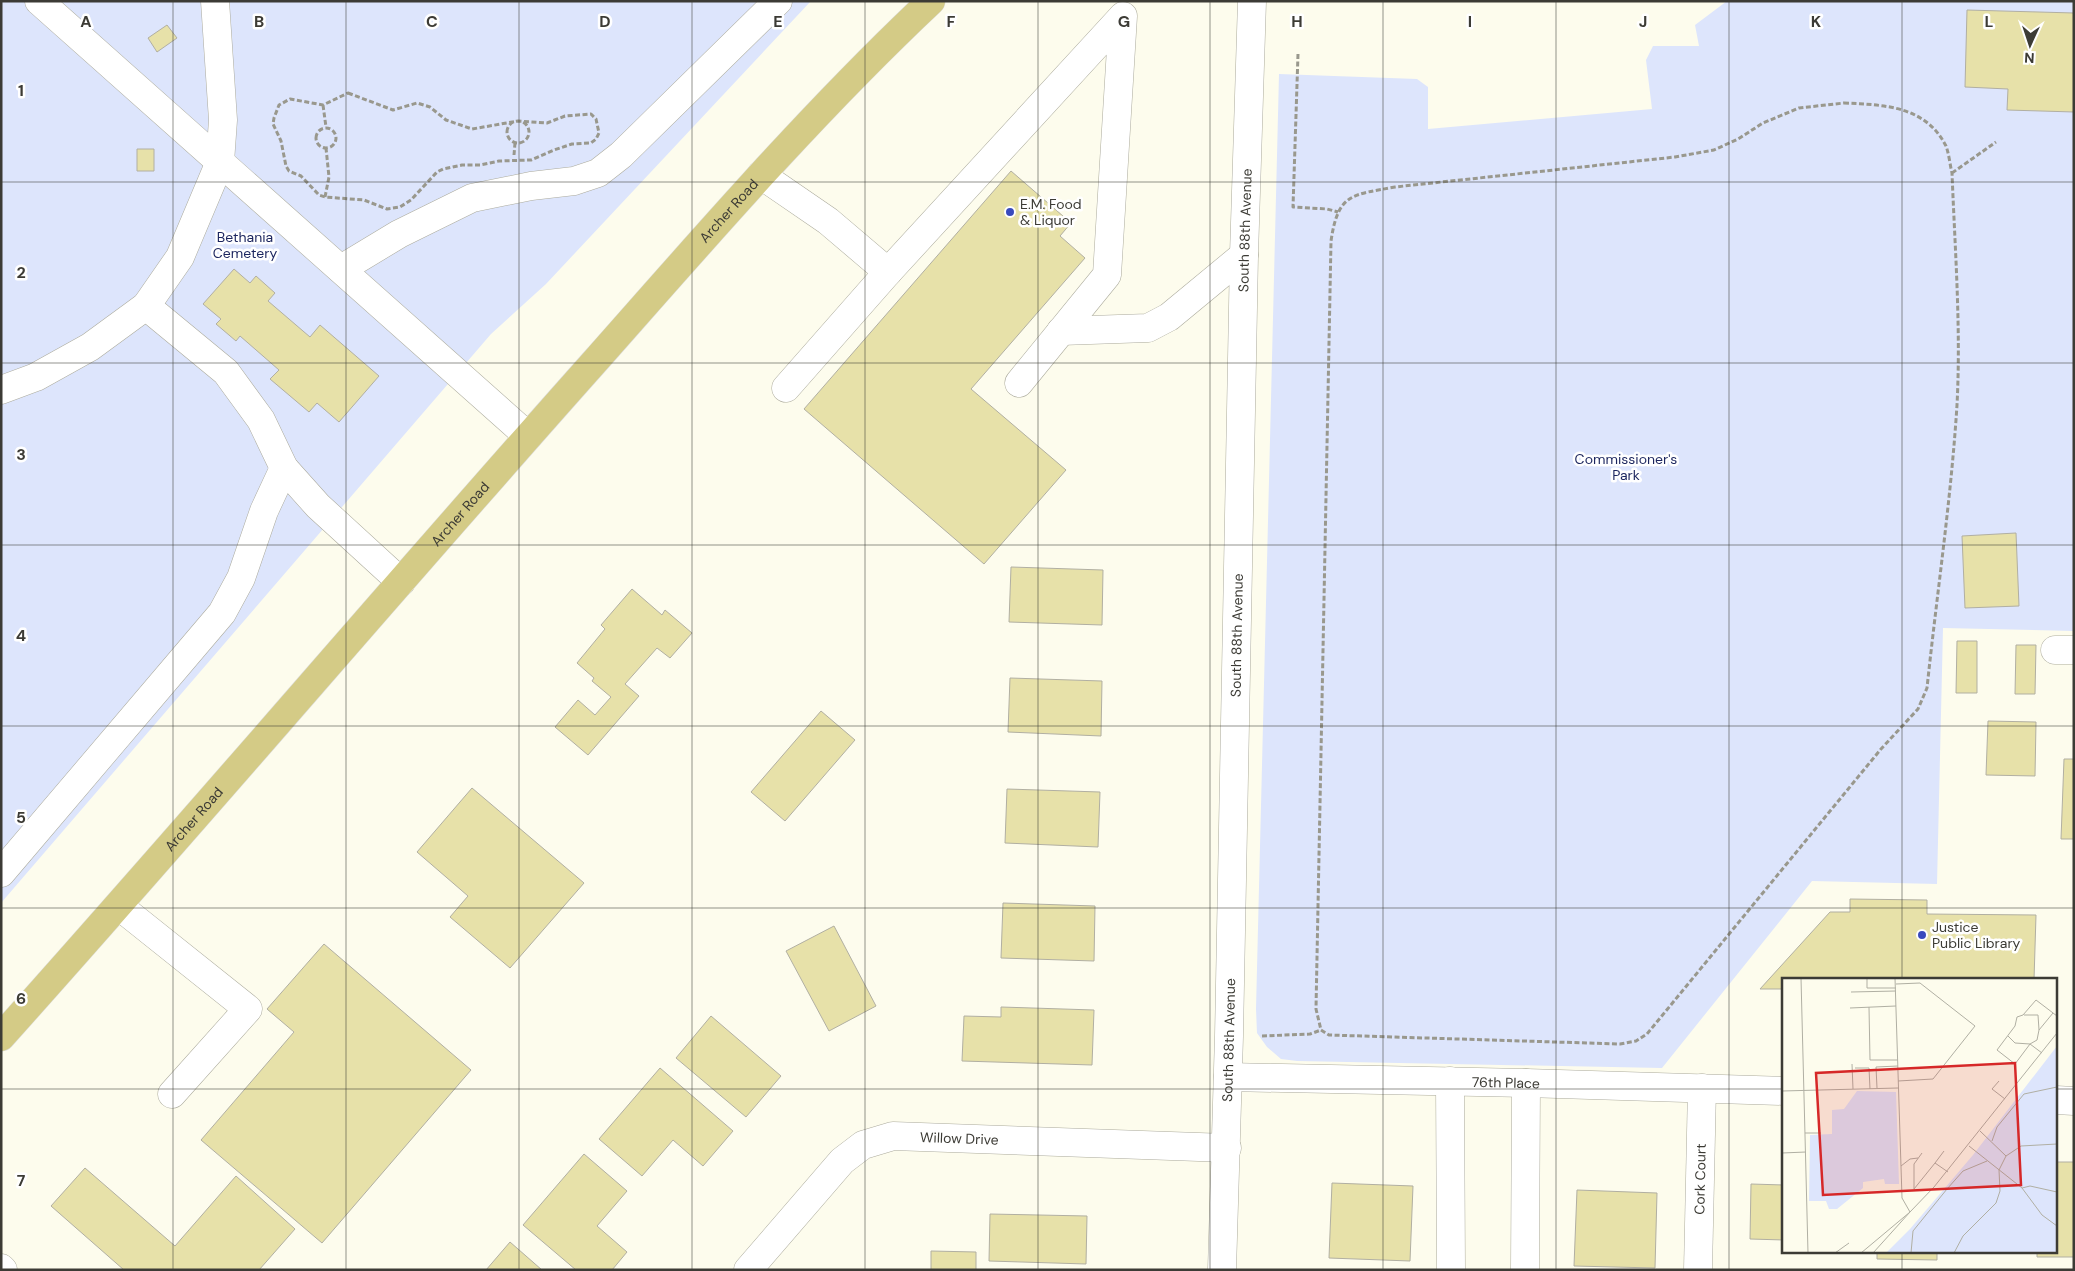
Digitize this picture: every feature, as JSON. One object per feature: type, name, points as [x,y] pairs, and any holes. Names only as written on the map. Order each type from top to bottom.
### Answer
[{"type":"main road","name":"Archer Road","points":[[1,1037],[119,906],[528,436],[760,175],[932,1]]},
{"type":"street","points":[[39,1],[528,436]]},
{"type":"street","points":[[1,390],[36,377],[90,347],[146,306],[180,257],[220,162],[223,120],[215,1]]},
{"type":"street","points":[[341,269],[399,234],[472,198],[531,186],[574,181],[598,173],[621,155],[778,1]]},
{"type":"street","name":"South 88th Avenue","points":[[1222,1270],[1227,1148],[1244,255],[1252,1]]},
{"type":"street","points":[[786,388],[888,272],[1123,16],[1107,275],[1019,383]]},
{"type":"street","points":[[760,175],[828,221],[888,272]]},
{"type":"street","points":[[1062,331],[1148,328],[1169,317],[1244,255]]},
{"type":"street","points":[[146,306],[226,372],[261,420],[284,468],[318,506],[401,582]]},
{"type":"street","points":[[1,873],[222,613],[241,578],[264,511],[284,468]]},
{"type":"street","points":[[119,906],[248,1009],[172,1094]]},
{"type":"street","name":"76th Place","points":[[1228,1077],[1450,1081],[1782,1091]]},
{"type":"street","points":[[1450,1081],[1450,1270]]},
{"type":"street","points":[[1524,1270],[1526,1083]]},
{"type":"street","name":"Cork Court","points":[[1698,1270],[1702,1088]]},
{"type":"street","points":[[2058,1100],[2074,1101]]},
{"type":"street","name":"Willow Drive","points":[[748,1270],[842,1161],[863,1145],[893,1136],[1227,1148]]},
{"type":"path","points":[[1298,54],[1293,208],[1327,209],[1338,212]]},
{"type":"path","points":[[348,93],[393,110],[417,103],[430,107],[446,120],[472,129],[518,121],[546,123],[565,116],[592,114],[596,119],[599,133],[596,139],[591,142],[572,144],[531,160],[499,161],[480,166],[462,165],[443,169],[437,172],[411,200],[400,207],[387,208],[364,200],[319,195],[301,176],[290,171],[286,166],[281,141],[273,124],[279,105],[290,99],[323,105],[348,93]]},
{"type":"path","points":[[1844,103],[1886,105],[1914,114],[1934,129],[1946,147],[1952,173],[1958,347],[1957,404],[1946,532],[1927,688],[1918,708],[1881,749],[1647,1034],[1636,1041],[1620,1044],[1350,1037],[1329,1036],[1320,1030],[1317,1020],[1316,1000],[1331,241],[1334,222],[1345,201],[1364,193],[1395,187],[1675,157],[1714,150],[1738,139],[1763,123],[1799,108],[1844,103]]},
{"type":"path","points":[[323,105],[326,127]]},
{"type":"path","points":[[518,121],[526,124],[529,133],[527,139],[522,143],[511,141],[506,131],[511,124],[518,121]]},
{"type":"path","points":[[326,127],[332,129],[336,134],[336,141],[332,146],[326,148],[318,146],[315,140],[316,134],[320,129],[326,127]]},
{"type":"path","points":[[1952,173],[1996,142]]},
{"type":"path","points":[[325,197],[329,177],[326,148]]},
{"type":"path","points":[[1229,1036],[1291,1036],[1310,1034],[1320,1030]]},
{"type":"green space","name":"Bethania Cemetery","points":[[1,1],[811,1],[546,284],[491,334],[1,903]]},
{"type":"green space","name":"Commissioner's Park","points":[[1727,1],[2074,1],[2074,631],[1943,628],[1937,884],[1812,881],[1662,1068],[1297,1061],[1281,1059],[1267,1047],[1257,1033],[1256,1009],[1279,74],[1417,79],[1428,87],[1428,129],[1652,109],[1646,60],[1653,46],[1699,46],[1695,25]]},
{"type":"building","points":[[1967,10],[2074,13],[2074,112],[2007,110],[2008,89],[1965,87]]},
{"type":"building","points":[[167,25],[177,38],[157,52],[148,38]]},
{"type":"building","points":[[137,149],[154,149],[154,171],[137,171]]},
{"type":"building","points":[[1011,171],[1071,223],[1060,236],[1085,258],[971,389],[1066,470],[984,564],[804,409]]},
{"type":"building","points":[[234,269],[250,283],[256,276],[275,293],[268,301],[310,337],[320,325],[379,376],[339,422],[317,403],[309,412],[270,379],[279,370],[240,336],[236,341],[216,324],[221,319],[203,304]]},
{"type":"building","points":[[2016,533],[2019,606],[1965,608],[1962,536]]},
{"type":"building","points":[[1011,567],[1103,570],[1102,625],[1009,622]]},
{"type":"building","points":[[632,589],[662,615],[665,610],[692,633],[670,658],[657,648],[625,684],[639,696],[588,755],[555,727],[578,700],[595,715],[611,697],[592,681],[594,678],[577,663],[605,629],[601,625]]},
{"type":"building","points":[[1957,641],[1977,641],[1977,693],[1956,693]]},
{"type":"building","points":[[2016,645],[2036,645],[2035,694],[2015,694]]},
{"type":"building","points":[[1010,678],[1102,681],[1101,736],[1008,732]]},
{"type":"building","points":[[821,711],[855,740],[785,821],[751,792]]},
{"type":"building","points":[[1988,721],[2036,722],[2035,776],[1986,775]]},
{"type":"building","points":[[2064,759],[2074,759],[2074,839],[2061,839]]},
{"type":"building","points":[[472,788],[584,883],[510,968],[450,917],[468,896],[417,852]]},
{"type":"building","points":[[1007,789],[1100,792],[1098,847],[1005,843]]},
{"type":"building","name":"Justice Public Library","points":[[1850,899],[1927,900],[1927,914],[2036,915],[2034,978],[1782,978],[1782,989],[1760,989],[1830,912],[1850,912]]},
{"type":"building","points":[[1003,903],[1095,906],[1094,961],[1001,958]]},
{"type":"building","points":[[834,926],[876,1006],[829,1031],[786,951]]},
{"type":"building","points":[[324,944],[471,1070],[322,1243],[201,1140],[294,1032],[267,1009]]},
{"type":"building","points":[[1001,1007],[1094,1010],[1092,1065],[962,1061],[964,1016],[1001,1017]]},
{"type":"building","points":[[711,1016],[781,1076],[746,1117],[676,1058]]},
{"type":"building","points":[[660,1068],[733,1131],[703,1166],[673,1140],[642,1176],[599,1139]]},
{"type":"building","points":[[584,1154],[627,1191],[597,1226],[627,1252],[612,1270],[576,1270],[523,1225]]},
{"type":"building","points":[[2058,1162],[2074,1162],[2074,1257],[2037,1257],[2037,1254],[2058,1254]]},
{"type":"building","points":[[85,1168],[175,1246],[236,1176],[295,1229],[259,1270],[124,1270],[51,1206]]},
{"type":"building","points":[[1332,1183],[1413,1186],[1410,1261],[1329,1258]]},
{"type":"building","points":[[1751,1184],[1782,1185],[1782,1240],[1750,1239]]},
{"type":"building","points":[[1577,1190],[1657,1193],[1655,1268],[1574,1266]]},
{"type":"building","points":[[990,1214],[1087,1216],[1086,1264],[989,1261]]},
{"type":"building","points":[[510,1242],[542,1270],[486,1270]]},
{"type":"building","points":[[931,1251],[976,1252],[976,1270],[931,1270]]},
{"type":"building","points":[[1877,1254],[1937,1254],[1937,1260],[1877,1259]]},
{"type":"place","name":"E.M. Food & Liquor","points":[[1010,212]]},
{"type":"place","name":"Justice Public Library","points":[[1922,935]]}]
